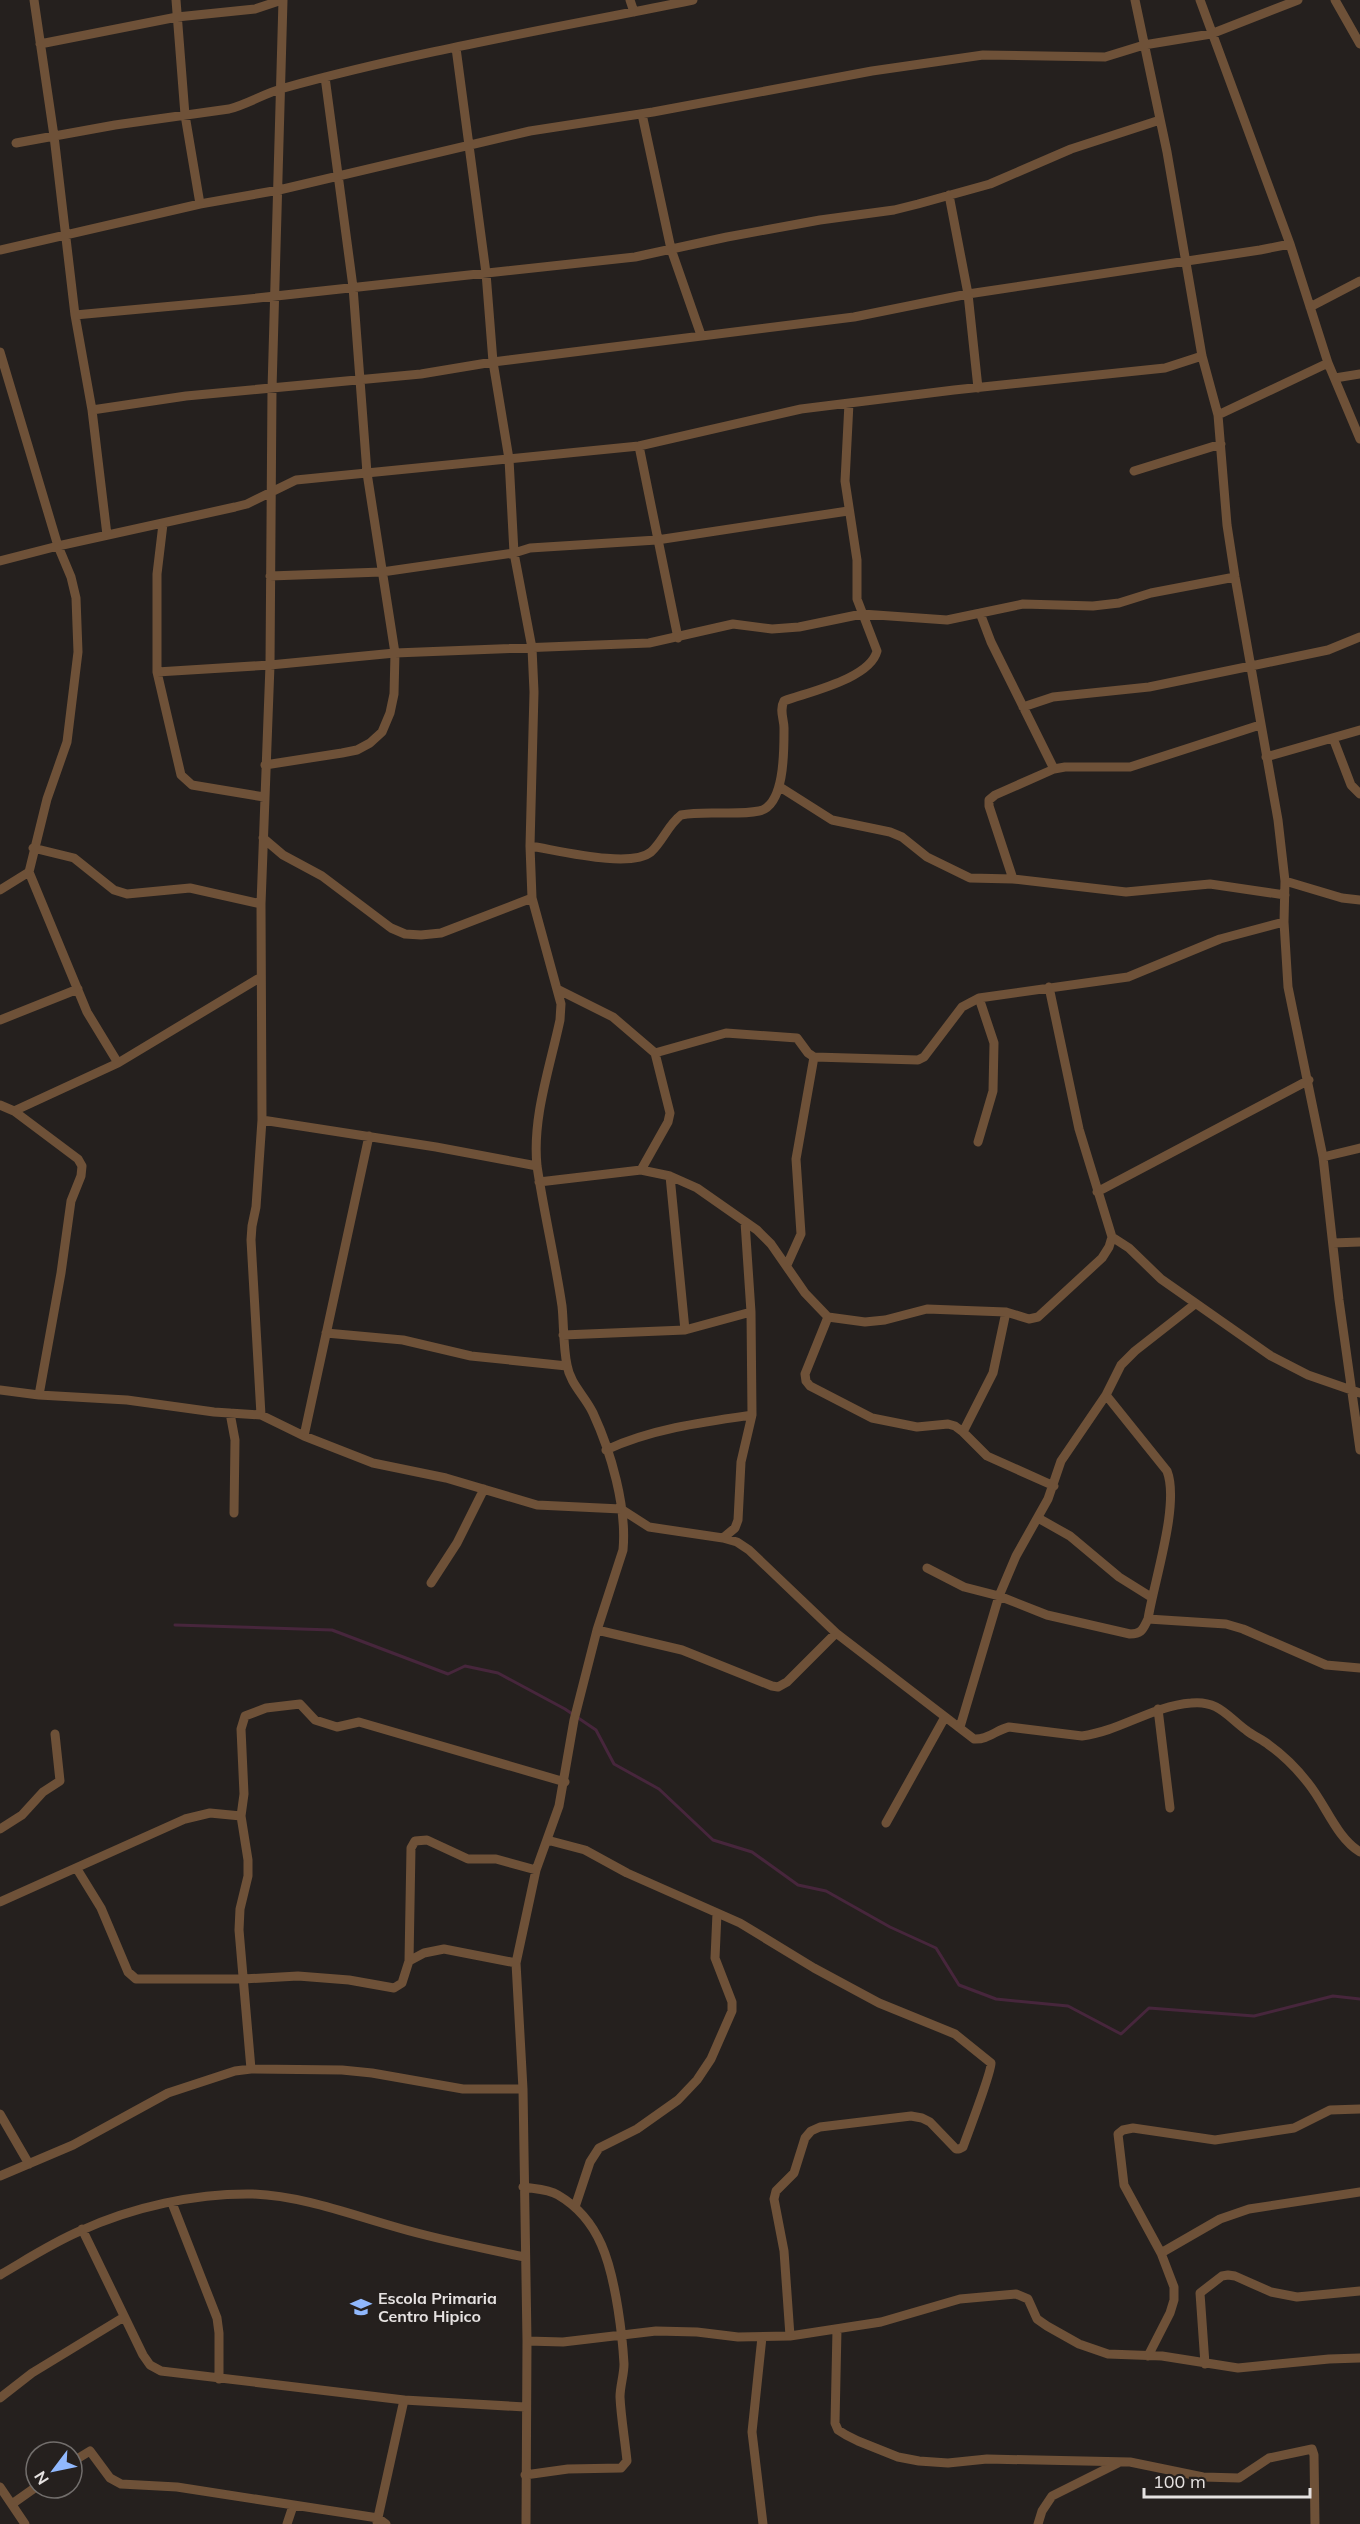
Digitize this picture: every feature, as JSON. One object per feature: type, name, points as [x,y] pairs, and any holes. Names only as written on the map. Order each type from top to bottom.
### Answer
[{"type":"street","points":[[34,0],[54,136],[75,315],[92,410],[107,535]]},
{"type":"street","points":[[176,0],[185,115],[200,204]]},
{"type":"street","points":[[40,44],[177,17],[255,9],[283,0],[272,389],[270,665],[261,904],[262,1120],[256,1207],[251,1240],[261,1415]]},
{"type":"street","points":[[630,0],[634,12]]},
{"type":"street","points":[[16,143],[244,105],[280,89],[325,77],[539,29],[693,0]]},
{"type":"street","points":[[1135,0],[1160,120],[1202,356],[1218,415],[1227,525],[1234,577],[1278,820],[1285,881],[1284,922],[1288,987],[1309,1080],[1323,1157],[1332,1243],[1356,1391],[1360,1449]]},
{"type":"street","points":[[1200,0],[1290,244],[1328,363],[1360,439]]},
{"type":"street","points":[[0,250],[200,204],[279,190],[530,131],[642,114],[833,78],[983,55],[1089,58],[1120,54],[1144,45],[1211,33],[1298,0]]},
{"type":"street","points":[[1335,0],[1360,44]]},
{"type":"street","points":[[456,48],[486,273],[493,362],[508,459],[514,554],[532,648],[534,692],[530,846],[532,898],[540,933],[559,990],[561,1020],[538,1124],[535,1146],[537,1166],[562,1308],[567,1366],[571,1378],[592,1412],[606,1450],[620,1495],[624,1537],[623,1550],[597,1630],[574,1720],[565,1782],[536,1870],[516,1963],[523,2089],[527,2341],[526,2524]]},
{"type":"street","points":[[265,765],[349,752],[370,743],[382,732],[390,713],[394,693],[395,653],[367,473],[358,378],[353,287],[325,77]]},
{"type":"street","points":[[642,114],[670,249],[701,335]]},
{"type":"street","points":[[75,315],[614,260],[820,220],[894,210],[999,181],[1071,149],[1160,120]]},
{"type":"street","points":[[949,195],[968,294],[978,387]]},
{"type":"street","points":[[92,410],[186,396],[272,389],[358,378],[421,374],[493,362],[854,317],[968,294],[1290,244]]},
{"type":"street","points":[[1310,306],[1360,281]]},
{"type":"street","points":[[0,352],[58,546],[71,577],[76,598],[78,652],[67,742],[33,848],[29,872],[93,1024],[118,1063]]},
{"type":"street","points":[[0,561],[247,504],[296,480],[639,446],[791,411],[978,387],[1165,368],[1202,356]]},
{"type":"street","points":[[1218,415],[1328,363]]},
{"type":"street","points":[[1335,378],[1360,374]]},
{"type":"street","points":[[530,846],[608,858],[638,858],[653,850],[674,820],[681,815],[759,811],[772,804],[780,788],[784,727],[781,706],[784,701],[845,680],[859,672],[876,656],[877,651],[857,599],[856,551],[845,481],[849,403]]},
{"type":"street","points":[[1134,471],[1221,444]]},
{"type":"street","points":[[639,446],[678,638]]},
{"type":"street","points":[[270,576],[382,572],[514,554],[530,548],[657,540],[848,511]]},
{"type":"street","points":[[163,524],[157,574],[158,672],[181,775],[192,785],[264,797]]},
{"type":"street","points":[[158,672],[270,665],[395,653],[650,643],[733,624],[781,629],[862,614],[931,621],[947,620],[1023,604],[1093,606],[1119,603],[1151,593],[1234,577]]},
{"type":"street","points":[[980,613],[991,642],[1054,769]]},
{"type":"street","points":[[1023,707],[1053,698],[1149,687],[1251,666],[1328,650],[1360,637]]},
{"type":"street","points":[[1013,879],[988,806],[989,800],[995,795],[1054,769],[1130,767],[1260,724]]},
{"type":"street","points":[[1266,757],[1360,730]]},
{"type":"street","points":[[1333,738],[1351,785],[1360,794]]},
{"type":"street","points":[[780,788],[832,820],[890,832],[902,837],[927,857],[970,878],[1013,879],[1126,892],[1198,884],[1285,895]]},
{"type":"street","points":[[263,838],[283,855],[322,876],[391,928],[405,934],[421,936],[441,933],[532,898]]},
{"type":"street","points":[[33,848],[74,858],[114,890],[127,894],[190,888],[261,904]]},
{"type":"street","points":[[0,890],[29,872]]},
{"type":"street","points":[[1285,881],[1342,898],[1360,900]]},
{"type":"street","points":[[655,1053],[726,1033],[796,1038],[814,1057],[918,1060],[924,1057],[962,1007],[979,998],[1128,977],[1220,939],[1284,922]]},
{"type":"street","points":[[14,1111],[118,1063],[261,977]]},
{"type":"street","points":[[539,1182],[641,1170],[670,1176],[710,1195],[771,1244],[805,1293],[828,1317],[865,1322],[885,1320],[927,1309],[1006,1312],[1029,1319],[1038,1317],[1102,1258],[1112,1237],[1075,1113],[1049,987]]},
{"type":"street","points":[[0,1020],[78,989]]},
{"type":"street","points":[[559,990],[613,1017],[655,1053],[670,1113],[668,1122],[641,1170]]},
{"type":"street","points":[[978,1142],[993,1091],[994,1053],[994,1044],[979,998]]},
{"type":"street","points":[[787,1265],[801,1234],[796,1159],[814,1057]]},
{"type":"street","points":[[1097,1192],[1309,1080]]},
{"type":"street","points":[[0,1105],[14,1111],[78,1159],[82,1166],[81,1176],[71,1201],[61,1273],[39,1395]]},
{"type":"street","points":[[262,1120],[369,1136],[537,1166]]},
{"type":"street","points":[[304,1436],[369,1136]]},
{"type":"street","points":[[1323,1157],[1360,1148]]},
{"type":"street","points":[[670,1176],[685,1330]]},
{"type":"street","points":[[723,1538],[735,1528],[738,1520],[741,1462],[752,1415],[751,1312],[745,1222]]},
{"type":"street","points":[[1112,1237],[1129,1248],[1161,1280],[1288,1365],[1308,1375],[1356,1391]]},
{"type":"street","points":[[1332,1243],[1360,1242]]},
{"type":"street","points":[[960,1727],[999,1596],[1016,1556],[1054,1486],[1061,1461],[1106,1395],[1114,1374],[1128,1358],[1195,1304]]},
{"type":"street","points":[[564,1335],[685,1330],[751,1312]]},
{"type":"street","points":[[963,1432],[993,1373],[1006,1312]]},
{"type":"street","points":[[828,1317],[805,1374],[810,1386],[872,1418],[917,1427],[948,1424],[963,1432],[987,1456],[1054,1486]]},
{"type":"street","points":[[326,1333],[403,1340],[471,1356],[567,1366]]},
{"type":"street","points":[[0,1390],[39,1395],[127,1400],[261,1415],[304,1436],[373,1463],[429,1474],[546,1507],[621,1509],[649,1527],[737,1542],[749,1550],[836,1633],[974,1739],[982,1740],[1009,1727],[1082,1736],[1094,1734],[1158,1710],[1190,1702],[1203,1702],[1228,1713],[1246,1731],[1269,1744],[1297,1770],[1310,1785],[1340,1832],[1352,1847],[1360,1852]]},
{"type":"street","points":[[927,1568],[964,1587],[999,1596],[1047,1615],[1130,1634],[1137,1634],[1143,1630],[1148,1619],[1166,1536],[1172,1482],[1167,1471],[1106,1395]]},
{"type":"street","points":[[230,1413],[235,1440],[234,1513]]},
{"type":"street","points":[[606,1450],[632,1439],[699,1423],[752,1415]]},
{"type":"street","points":[[431,1583],[457,1543],[484,1489]]},
{"type":"street","points":[[1038,1518],[1070,1536],[1119,1577],[1151,1597]]},
{"type":"street","points":[[1148,1619],[1226,1624],[1243,1629],[1326,1665],[1360,1668]]},
{"type":"street","points":[[597,1630],[682,1650],[778,1687],[787,1682],[836,1633]]},
{"type":"street","points":[[251,2069],[239,1930],[240,1909],[248,1876],[248,1860],[241,1816],[244,1794],[241,1729],[245,1716],[258,1710],[300,1704],[315,1720],[337,1727],[359,1722],[565,1782]]},
{"type":"street","points":[[1158,1710],[1170,1808]]},
{"type":"street","points":[[886,1823],[945,1717]]},
{"type":"street","points":[[0,1829],[22,1815],[43,1792],[60,1781],[55,1734]]},
{"type":"street","points":[[0,1902],[184,1819],[210,1813],[241,1816]]},
{"type":"street","points":[[77,1869],[101,1908],[132,1977],[136,1979],[243,1979],[298,1976],[350,1980],[394,1988],[402,1983],[409,1961],[411,1848],[415,1841],[427,1840],[468,1859],[496,1859],[536,1870]]},
{"type":"street","points":[[547,1840],[585,1850],[627,1873],[740,1923],[814,1968],[879,2002],[955,2034],[991,2063],[992,2070],[978,2100],[963,2147],[959,2149],[956,2149],[930,2122],[911,2116],[820,2127],[811,2131],[805,2138],[794,2173],[776,2191],[774,2199],[784,2252],[790,2336]]},
{"type":"street","points":[[575,2206],[590,2162],[599,2148],[638,2129],[678,2100],[697,2080],[711,2059],[732,2011],[730,1996],[715,1958],[717,1913]]},
{"type":"street","points":[[409,1961],[424,1953],[444,1949],[516,1963]]},
{"type":"street","points":[[0,2176],[74,2145],[183,2087],[235,2071],[251,2069],[342,2070],[463,2089],[523,2089]]},
{"type":"street","points":[[1148,2356],[1170,2313],[1174,2300],[1174,2287],[1161,2253],[1124,2185],[1123,2160],[1118,2134],[1123,2130],[1133,2128],[1215,2140],[1294,2128],[1330,2110],[1360,2109]]},
{"type":"street","points":[[0,2114],[29,2164]]},
{"type":"street","points":[[523,2187],[557,2194],[575,2206],[601,2241],[607,2255],[612,2271],[622,2336],[624,2365],[620,2392],[627,2461],[621,2468],[568,2469],[525,2475]]},
{"type":"street","points":[[1161,2253],[1232,2214],[1249,2209],[1360,2192]]},
{"type":"street","points":[[0,2275],[82,2229],[130,2212],[221,2195],[255,2194],[295,2200],[402,2229],[524,2257]]},
{"type":"street","points":[[172,2203],[217,2318],[219,2379]]},
{"type":"street","points":[[82,2229],[150,2365],[161,2371],[405,2400],[525,2407]]},
{"type":"street","points":[[1205,2364],[1200,2293],[1222,2276],[1236,2276],[1271,2292],[1297,2297],[1360,2291]]},
{"type":"street","points":[[527,2341],[563,2342],[675,2331],[738,2337],[790,2336],[881,2322],[960,2299],[1016,2294],[1028,2299],[1038,2319],[1047,2326],[1079,2344],[1108,2354],[1148,2356],[1238,2368],[1360,2358]]},
{"type":"street","points":[[0,2398],[32,2373],[124,2317]]},
{"type":"street","points":[[837,2329],[835,2423],[838,2430],[898,2457],[948,2463],[987,2459],[1119,2462],[1143,2464],[1203,2477],[1239,2478],[1269,2458],[1312,2449],[1315,2524]]},
{"type":"street","points":[[762,2337],[752,2432],[763,2524]]},
{"type":"street","points":[[377,2521],[405,2400]]},
{"type":"street","points":[[84,2455],[90,2451],[110,2478],[121,2484],[168,2486],[293,2505],[386,2524]]},
{"type":"street","points":[[1038,2524],[1042,2511],[1052,2496],[1119,2462]]},
{"type":"street","points":[[0,2487],[25,2524]]},
{"type":"street","points":[[12,2504],[24,2496]]},
{"type":"street","points":[[287,2524],[293,2505]]},
{"type":"waterway","points":[[175,1625],[332,1630],[448,1674],[465,1666],[498,1673],[565,1709],[596,1730],[614,1764],[659,1789],[713,1840],[752,1852],[798,1885],[826,1891],[890,1927],[936,1948],[959,1985],[996,1999],[1068,2006],[1121,2034],[1149,2008],[1254,2016],[1333,1996],[1360,1999]]},
{"type":"place","name":"Escola Primaria Centro Hipico","points":[[361,2307]]}]
